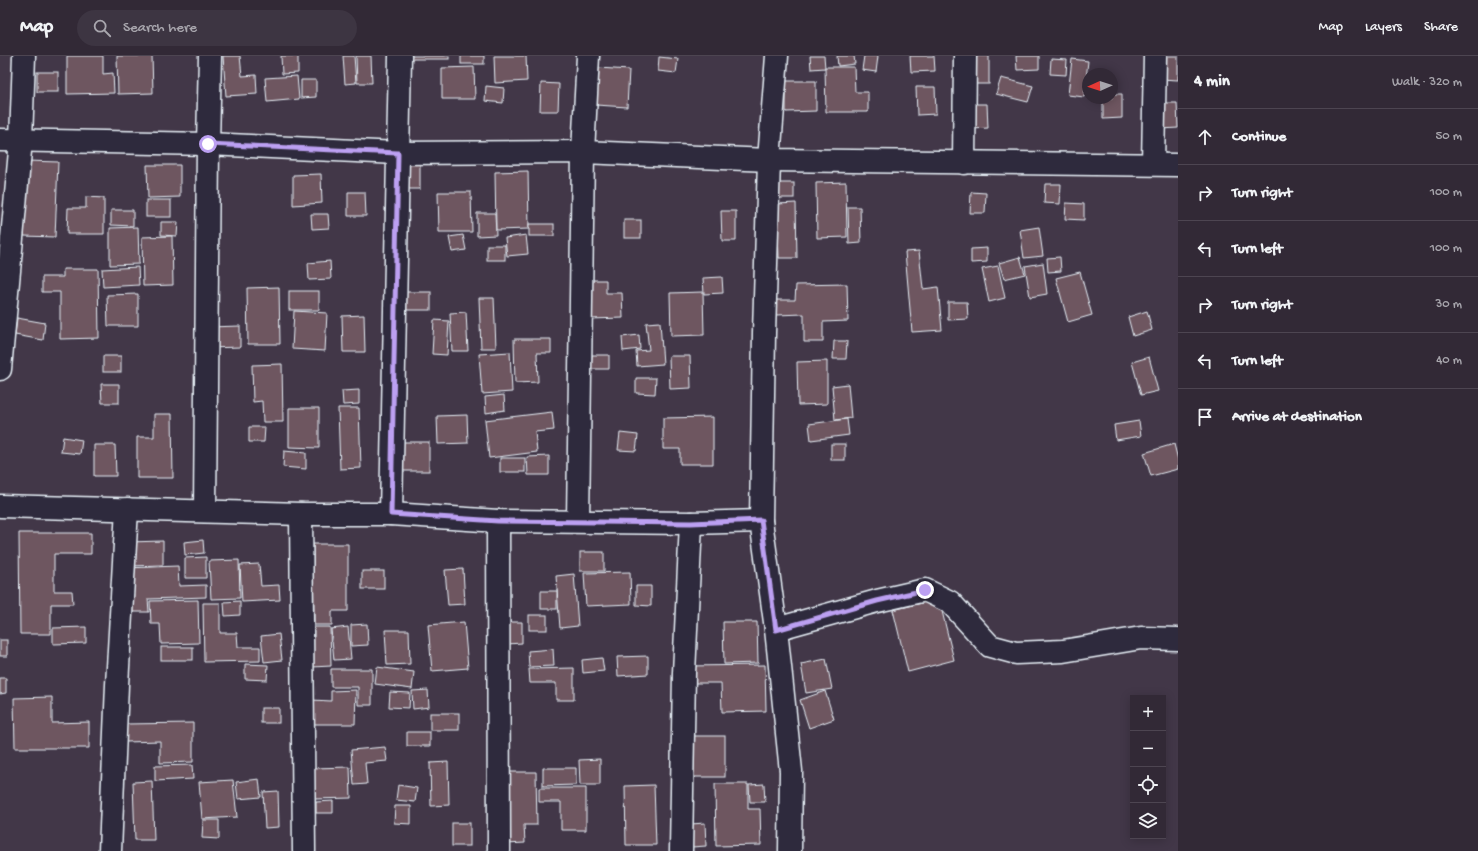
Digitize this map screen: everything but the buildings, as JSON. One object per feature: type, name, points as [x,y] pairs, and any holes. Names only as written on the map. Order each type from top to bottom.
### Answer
[{"type":"street","points":[[0,369],[10,140],[24,56]]},
{"type":"street","points":[[205,511],[210,56]]},
{"type":"street","points":[[391,514],[400,56]]},
{"type":"street","points":[[578,521],[583,152],[588,56]]},
{"type":"street","points":[[777,56],[770,160],[764,334],[761,520],[776,630],[791,771],[790,851]]},
{"type":"street","points":[[964,163],[965,56]]},
{"type":"street","points":[[1152,164],[1155,56]]},
{"type":"street","points":[[10,140],[208,144],[398,153],[583,152],[770,160],[1178,165]]},
{"type":"street","points":[[0,506],[301,514],[391,514],[498,521],[691,523],[761,520]]},
{"type":"street","points":[[110,851],[117,685],[127,509]]},
{"type":"street","points":[[301,514],[304,851]]},
{"type":"street","points":[[498,521],[499,851]]},
{"type":"street","points":[[681,851],[684,673],[691,523]]},
{"type":"street","points":[[776,630],[877,601],[925,590],[950,602],[990,646],[1016,653],[1063,651],[1141,638],[1178,639]]},
{"type":"route","points":[[208,144],[398,153],[391,514],[498,521],[691,523],[761,520],[776,630],[877,601],[925,590]]}]
